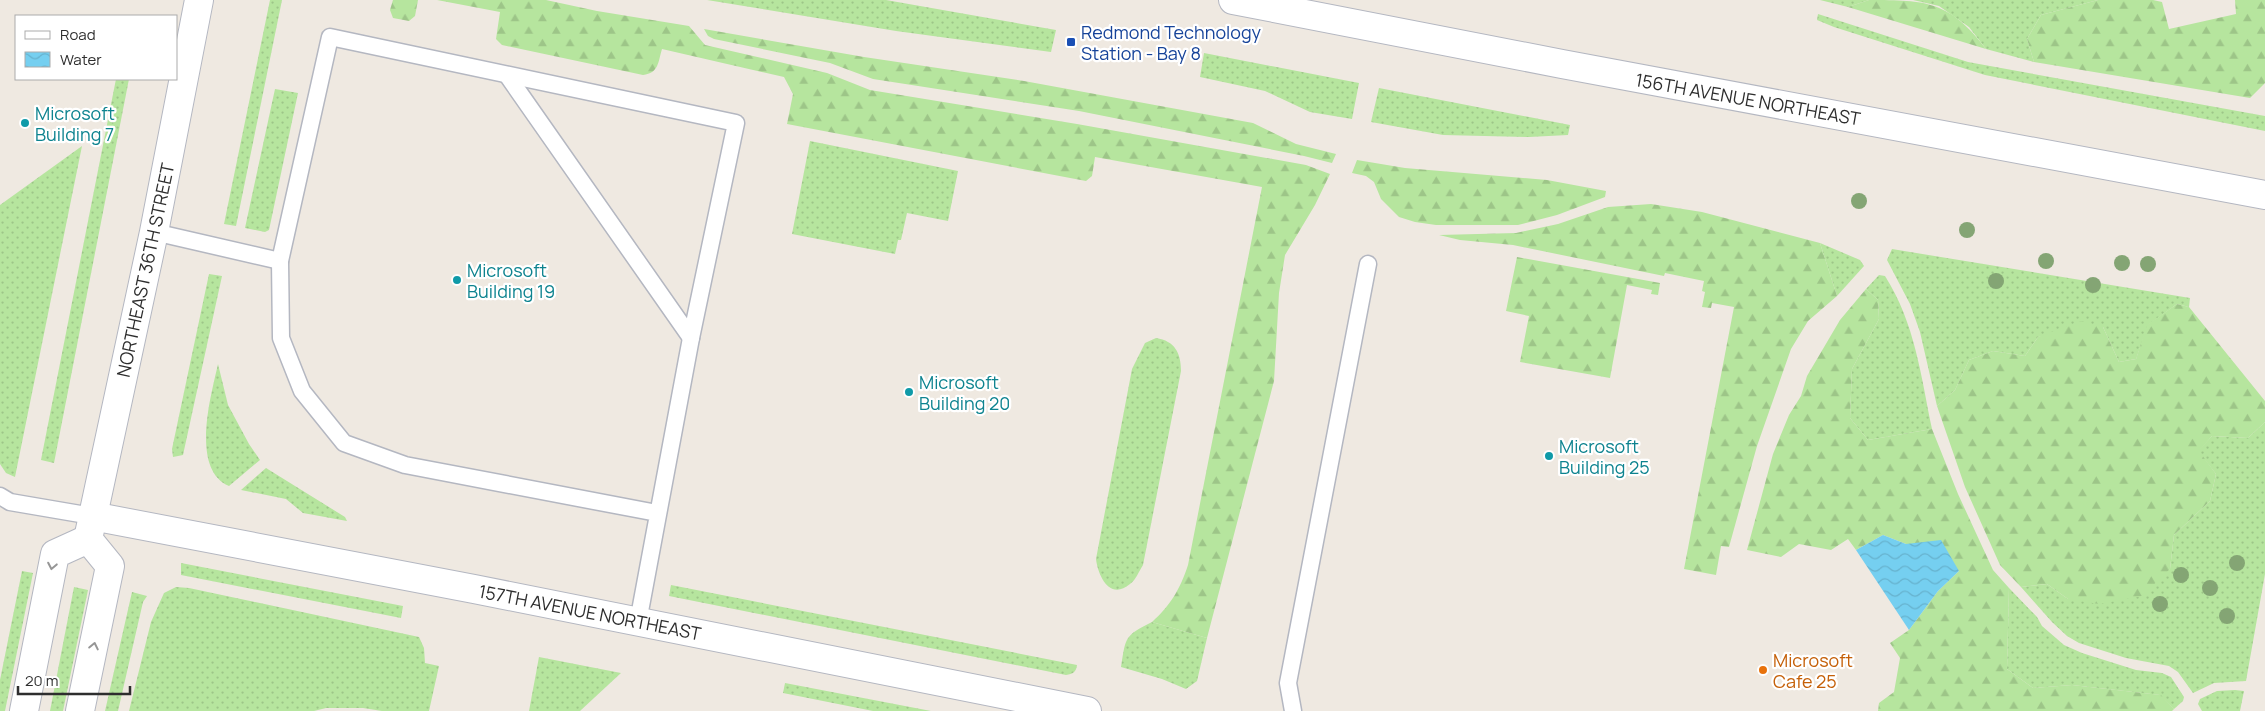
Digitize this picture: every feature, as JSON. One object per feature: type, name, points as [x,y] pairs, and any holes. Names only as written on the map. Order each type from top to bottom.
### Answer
[{"type":"street","name":"NORTHEAST 36TH STREET","points":[[90,527],[154,232],[199,0]]},
{"type":"street","name":"156TH AVENUE NORTHEAST","points":[[1232,0],[1306,5],[1571,66],[2265,195]]},
{"type":"street","name":"157TH AVENUE NORTHEAST","points":[[90,527],[638,622],[1087,711]]},
{"type":"street","points":[[24,711],[54,554],[90,527],[110,566],[80,711]]},
{"type":"lane","points":[[638,622],[691,338],[736,123],[330,38],[280,260],[281,338],[302,391],[344,443],[405,465],[657,513]]},
{"type":"lane","points":[[507,75],[691,338]]},
{"type":"lane","points":[[154,232],[280,260]]},
{"type":"lane","points":[[1293,711],[1288,683],[1368,264]]},
{"type":"lane","points":[[0,496],[10,502],[90,527]]},
{"type":"green space","points":[[270,0],[282,0],[236,226],[224,224]]},
{"type":"green space","points":[[393,0],[418,0],[415,16],[409,21],[393,18],[390,10]]},
{"type":"green space","points":[[437,0],[546,0],[597,11],[689,26],[705,45],[827,73],[870,90],[1077,124],[1306,165],[1330,174],[1315,205],[1285,255],[1279,293],[1274,381],[1207,638],[1152,622],[1165,609],[1174,596],[1182,582],[1188,565],[1262,187],[1095,157],[1092,176],[1086,181],[787,124],[793,94],[784,77],[662,49],[655,69],[643,75],[502,45],[496,39],[500,12]]},
{"type":"green space","points":[[707,0],[886,0],[1056,30],[1051,52],[896,31]]},
{"type":"green space","points":[[1820,0],[1869,0],[1848,7]]},
{"type":"green space","points":[[1869,0],[1907,1],[1935,6],[1948,12],[1960,21],[1986,49],[1848,7]]},
{"type":"green space","points":[[1913,0],[2098,0],[2041,15],[2027,39],[2034,62],[1986,49],[1969,27],[1939,6]]},
{"type":"green space","points":[[2098,0],[2153,0],[2162,2],[2169,29],[2236,14],[2235,0],[2265,0],[2265,83],[2250,98],[2034,62],[2027,39],[2041,15]]},
{"type":"green space","points":[[1818,14],[1968,62],[2265,116],[2265,131],[1985,75],[1834,27],[1817,20]]},
{"type":"green space","points":[[704,29],[864,57],[1024,81],[1253,123],[1296,144],[1336,154],[1332,163],[1079,111],[873,79],[830,63],[714,39],[708,36]]},
{"type":"green space","points":[[1204,53],[1359,83],[1352,119],[1310,112],[1265,91],[1200,77]]},
{"type":"green space","points":[[116,80],[129,80],[54,463],[41,460]]},
{"type":"green space","points":[[1379,88],[1570,125],[1568,135],[1529,137],[1443,135],[1371,122]]},
{"type":"green space","points":[[275,89],[298,93],[269,230],[265,232],[245,228]]},
{"type":"green space","points":[[810,141],[958,171],[948,221],[907,213],[901,240],[898,240],[895,254],[792,234]]},
{"type":"green space","points":[[82,146],[15,477],[6,473],[0,464],[0,205]]},
{"type":"green space","points":[[1357,160],[1405,168],[1547,180],[1606,191],[1605,197],[1557,215],[1518,225],[1436,225],[1415,222],[1399,217],[1381,199],[1374,182],[1366,176],[1352,173]]},
{"type":"green space","points":[[1651,204],[1702,212],[1820,243],[1837,296],[1808,321],[1791,349],[1757,446],[1729,547],[1721,546],[1716,575],[1684,569],[1734,307],[1712,303],[1711,308],[1702,307],[1705,292],[1702,291],[1704,281],[1665,273],[1664,276],[1513,245],[1460,240],[1439,235],[1516,233],[1558,224],[1608,207]]},
{"type":"green space","points":[[1820,243],[1860,260],[1864,266],[1837,296]]},
{"type":"green space","points":[[1892,249],[2190,298],[2189,307],[2177,304],[2148,325],[2136,359],[2119,362],[2103,327],[2038,337],[2025,356],[1993,351],[1969,360],[1955,390],[1937,406],[1920,332],[1910,304],[1887,260]]},
{"type":"green space","points":[[1517,257],[1660,283],[1658,295],[1651,294],[1652,290],[1627,285],[1610,378],[1520,362],[1529,316],[1506,311]]},
{"type":"green space","points":[[209,274],[222,276],[183,455],[173,457],[172,449]]},
{"type":"green space","points":[[1879,275],[1885,276],[1895,294],[1910,331],[1916,350],[1932,429],[1868,440],[1850,418],[1852,369],[1879,319],[1878,300],[1866,289]]},
{"type":"green space","points":[[1866,289],[1878,300],[1879,319],[1852,369],[1850,418],[1868,440],[1932,429],[1958,494],[1993,570],[2009,588],[2007,669],[2033,688],[2072,685],[2161,695],[2174,709],[2172,711],[1878,711],[1879,703],[1894,692],[1900,658],[1890,643],[1909,630],[1938,591],[1959,571],[1906,544],[1883,535],[1856,550],[1848,539],[1831,550],[1799,544],[1781,557],[1747,550],[1773,454],[1789,415],[1801,396],[1807,376],[1840,320]]},
{"type":"green space","points":[[2177,304],[2189,307],[2265,401],[2265,422],[2248,438],[2212,436],[2199,451],[2216,474],[2210,501],[2174,535],[2170,569],[2142,596],[2099,604],[2068,599],[2047,584],[2021,587],[2000,565],[1965,487],[1937,406],[1955,390],[1969,360],[1993,351],[2025,356],[2038,337],[2081,321],[2103,327],[2119,362],[2136,359],[2147,325]]},
{"type":"green space","points":[[1156,338],[1168,342],[1176,349],[1180,359],[1181,371],[1143,565],[1132,582],[1123,589],[1117,590],[1111,588],[1102,579],[1096,559],[1132,369],[1145,343]]},
{"type":"green space","points":[[218,364],[228,405],[260,460],[229,486],[217,477],[210,464],[207,448],[208,412]]},
{"type":"green space","points":[[2265,422],[2265,574],[2246,681],[2214,683],[2193,693],[2178,672],[2169,666],[2126,658],[2079,643],[2067,636],[2021,587],[2047,584],[2068,599],[2170,569],[2174,535],[2210,501],[2216,474],[2198,451],[2212,436],[2248,438]]},
{"type":"green space","points":[[266,468],[345,517],[347,521],[303,513],[286,499],[241,490]]},
{"type":"green space","points":[[181,563],[403,606],[401,618],[181,575]]},
{"type":"green space","points":[[22,571],[33,573],[5,711],[0,711],[0,680]]},
{"type":"green space","points":[[671,585],[1077,665],[1077,667],[1074,672],[1066,675],[669,596]]},
{"type":"green space","points":[[74,587],[88,590],[63,711],[50,711]]},
{"type":"green space","points":[[176,587],[189,588],[419,637],[424,648],[425,663],[439,666],[429,711],[326,708],[314,711],[129,711],[151,622],[164,593]]},
{"type":"green space","points":[[2009,588],[2037,617],[2042,626],[2064,645],[2082,653],[2136,670],[2162,673],[2171,677],[2184,697],[2183,701],[2174,709],[2160,695],[2072,685],[2033,688],[2007,669]]},
{"type":"green space","points":[[132,592],[147,596],[143,602],[118,711],[105,711]]},
{"type":"green space","points":[[1152,622],[1207,638],[1197,681],[1186,689],[1162,679],[1121,667],[1128,638],[1131,634]]},
{"type":"green space","points":[[539,657],[621,673],[580,711],[529,711]]},
{"type":"green space","points":[[785,683],[931,711],[873,711],[783,693]]},
{"type":"green space","points":[[2217,691],[2244,691],[2240,711],[2202,711],[2198,704],[2200,699]]},
{"type":"water","points":[[1883,535],[1906,544],[1941,540],[1959,571],[1938,591],[1909,630],[1856,550]]},
{"type":"place","name":"Redmond Technology Station - Bay 8","points":[[1071,42]]},
{"type":"place","name":"Microsoft Building 7","points":[[25,123]]},
{"type":"place","name":"Microsoft Building 19","points":[[457,280]]},
{"type":"place","name":"Microsoft Building 20","points":[[909,392]]},
{"type":"place","name":"Microsoft Building 25","points":[[1549,456]]},
{"type":"place","name":"Microsoft Cafe 25","points":[[1763,670]]}]
